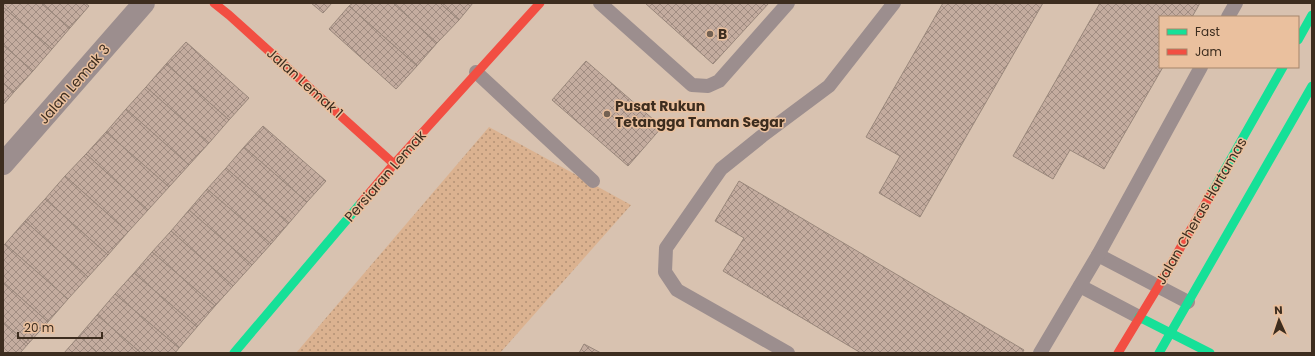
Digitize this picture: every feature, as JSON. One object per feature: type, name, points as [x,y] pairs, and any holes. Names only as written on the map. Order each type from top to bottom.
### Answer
[{"type":"main road","name":"Jalan Lemak 1","points":[[214,3],[394,164]]},
{"type":"main road","name":"Persiaran Lemak","points":[[234,353],[394,164],[540,3]]},
{"type":"main road","points":[[1299,38],[1312,15]]},
{"type":"main road","name":"Jalan Cheras Hartamas","points":[[1118,353],[1158,287],[1281,68]]},
{"type":"main road","points":[[1159,353],[1312,86]]},
{"type":"main road","points":[[1139,317],[1210,353]]},
{"type":"street","name":"Jalan Lemak 3","points":[[3,164],[144,3]]},
{"type":"lane","points":[[600,3],[616,8],[692,85],[708,86],[719,81],[788,3]]},
{"type":"lane","points":[[788,353],[677,290],[665,272],[666,248],[721,169],[829,86],[894,3]]},
{"type":"lane","points":[[1229,16],[1236,3]]},
{"type":"lane","points":[[1040,353],[1098,255],[1200,68]]},
{"type":"lane","points":[[476,72],[593,181]]},
{"type":"lane","points":[[1098,255],[1188,302]]},
{"type":"lane","points":[[1080,286],[1139,317]]},
{"type":"shaded area","points":[[489,127],[631,205],[500,353],[296,353]]},
{"type":"building","points":[[3,3],[41,3],[70,28],[52,49],[3,7]]},
{"type":"building","points":[[41,3],[85,3],[89,6],[70,28]]},
{"type":"building","points":[[311,3],[332,3],[323,13]]},
{"type":"building","points":[[353,3],[393,3],[437,43],[417,66],[349,6]]},
{"type":"building","points":[[393,3],[440,3],[459,20],[437,43]]},
{"type":"building","points":[[440,3],[473,3],[459,20]]},
{"type":"building","name":"B","points":[[645,3],[769,3],[713,64]]},
{"type":"building","points":[[943,3],[1043,3],[920,217],[879,193],[900,156],[866,137]]},
{"type":"building","points":[[1100,3],[1200,3],[1193,16],[1159,16],[1159,68],[1162,68],[1104,169],[1070,150],[1053,179],[1013,156]]},
{"type":"building","points":[[349,6],[417,66],[396,89],[329,29]]},
{"type":"building","points":[[3,7],[52,49],[33,71],[3,45]]},
{"type":"building","points":[[186,42],[249,98],[229,120],[166,64]]},
{"type":"building","points":[[3,45],[33,71],[14,92],[3,83]]},
{"type":"building","name":"Pusat Rukun Tetangga Taman Segar","points":[[586,61],[662,127],[628,166],[552,100]]},
{"type":"building","points":[[166,64],[229,120],[209,143],[146,87]]},
{"type":"building","points":[[3,83],[14,92],[3,105]]},
{"type":"building","points":[[146,87],[209,143],[189,165],[126,109]]},
{"type":"building","points":[[126,109],[189,165],[169,187],[106,132]]},
{"type":"building","points":[[263,126],[326,181],[307,202],[244,147]]},
{"type":"building","points":[[106,132],[169,187],[148,210],[86,154]]},
{"type":"building","points":[[244,147],[307,202],[289,223],[226,168]]},
{"type":"building","points":[[86,154],[148,210],[128,232],[65,176]]},
{"type":"building","points":[[226,168],[289,223],[271,244],[207,189]]},
{"type":"building","points":[[65,176],[128,232],[108,255],[45,199]]},
{"type":"building","points":[[739,181],[1024,350],[1022,353],[861,353],[723,271],[744,238],[715,221]]},
{"type":"building","points":[[207,189],[271,244],[252,265],[189,210]]},
{"type":"building","points":[[45,199],[108,255],[88,277],[25,221]]},
{"type":"building","points":[[189,210],[252,265],[233,286],[171,231]]},
{"type":"building","points":[[25,221],[88,277],[68,299],[5,244]]},
{"type":"building","points":[[171,231],[233,286],[215,306],[152,252]]},
{"type":"building","points":[[5,244],[68,299],[48,322],[3,282],[3,246]]},
{"type":"building","points":[[152,252],[215,306],[197,327],[134,273]]},
{"type":"building","points":[[134,273],[197,327],[179,348],[115,294]]},
{"type":"building","points":[[3,282],[48,322],[28,344],[3,322]]},
{"type":"building","points":[[115,294],[179,348],[175,353],[141,353],[97,315]]},
{"type":"building","points":[[97,315],[141,353],[98,353],[79,336]]},
{"type":"building","points":[[3,322],[28,344],[20,353],[3,353]]},
{"type":"building","points":[[79,336],[98,353],[64,353]]},
{"type":"building","points":[[584,344],[601,353],[579,353]]},
{"type":"traffic: fast","points":[[1299,38],[1312,15]]},
{"type":"traffic: fast","points":[[1211,194],[1282,68]]},
{"type":"traffic: fast","points":[[1159,353],[1312,86]]},
{"type":"traffic: fast","points":[[234,353],[361,203]]},
{"type":"traffic: fast","points":[[1139,317],[1210,353]]},
{"type":"traffic: jam","points":[[214,3],[394,164]]},
{"type":"traffic: jam","points":[[361,203],[394,164],[540,3]]},
{"type":"traffic: jam","points":[[1118,353],[1158,287],[1211,194]]},
{"type":"place","name":"B","points":[[710,34]]},
{"type":"place","name":"Pusat Rukun Tetangga Taman Segar","points":[[607,114]]}]
